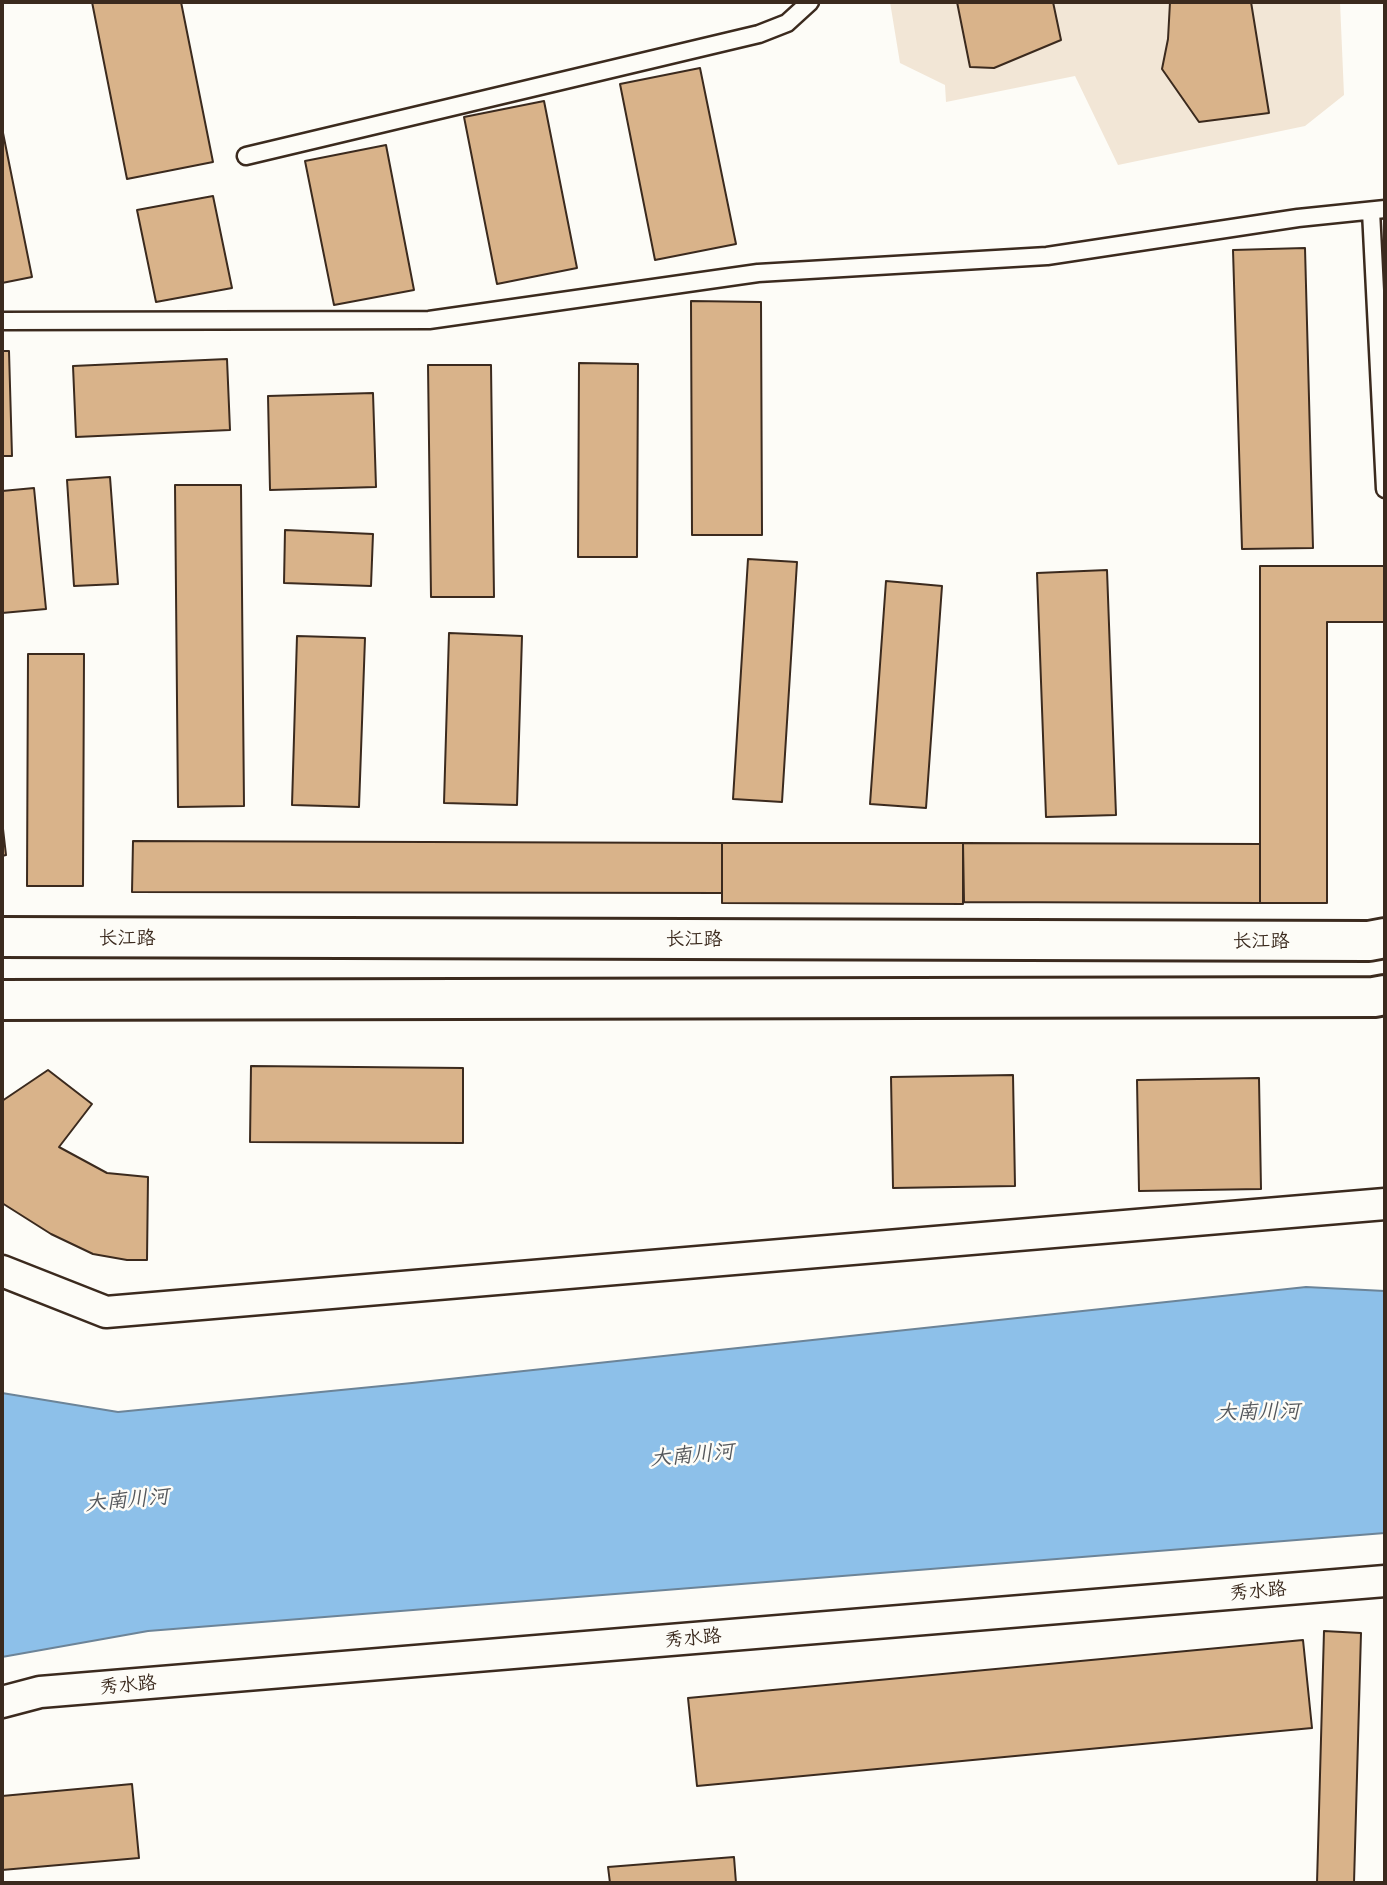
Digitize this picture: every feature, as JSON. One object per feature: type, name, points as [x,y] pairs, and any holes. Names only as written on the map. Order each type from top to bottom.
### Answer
[{"type":"main road","name":"长江路","points":[[2,937],[1341,941],[1385,938]]},
{"type":"main road","points":[[2,1000],[1385,995]]},
{"type":"street","points":[[2,1271],[106,1312],[1385,1204]]},
{"type":"street","name":"秀水路","points":[[2,1702],[40,1692],[1385,1581]]},
{"type":"lane","points":[[246,156],[759,34],[787,23],[810,2]]},
{"type":"lane","points":[[2,321],[429,320],[758,273],[1047,256],[1298,218],[1378,210],[1385,489]]},
{"type":"shaded area","points":[[890,2],[1340,2],[1344,95],[1305,126],[1118,165],[1075,76],[946,102],[945,85],[900,63]]},
{"type":"water","name":"大南川河","points":[[1306,1287],[1385,1291],[1385,1533],[148,1631],[2,1657],[2,1393],[118,1412]]},
{"type":"building","points":[[92,2],[181,2],[213,162],[127,179]]},
{"type":"building","points":[[957,2],[1053,2],[1061,40],[994,68],[970,67]]},
{"type":"building","points":[[1170,2],[1251,2],[1269,113],[1199,122],[1162,69],[1168,39]]},
{"type":"building","points":[[700,68],[736,244],[655,260],[620,84]]},
{"type":"building","points":[[544,101],[577,268],[497,284],[464,117]]},
{"type":"building","points":[[2,128],[32,277],[2,283]]},
{"type":"building","points":[[386,145],[414,290],[334,305],[305,161]]},
{"type":"building","points":[[213,196],[232,288],[156,302],[137,210]]},
{"type":"building","points":[[1305,248],[1313,548],[1242,549],[1233,250]]},
{"type":"building","points":[[691,301],[761,302],[762,535],[692,535]]},
{"type":"building","points":[[2,351],[9,351],[12,456],[2,456]]},
{"type":"building","points":[[227,359],[230,430],[76,437],[73,366]]},
{"type":"building","points":[[579,363],[638,364],[637,557],[578,557]]},
{"type":"building","points":[[428,365],[491,365],[494,597],[431,597]]},
{"type":"building","points":[[373,393],[376,487],[270,490],[268,396]]},
{"type":"building","points":[[110,477],[118,584],[74,586],[67,480]]},
{"type":"building","points":[[175,485],[241,485],[244,806],[178,807]]},
{"type":"building","points":[[34,488],[46,609],[2,613],[2,491]]},
{"type":"building","points":[[285,530],[373,534],[371,586],[284,583]]},
{"type":"building","points":[[748,559],[797,562],[782,802],[733,799]]},
{"type":"building","points":[[1260,566],[1385,566],[1385,622],[1327,622],[1327,903],[1260,903]]},
{"type":"building","points":[[1107,570],[1116,815],[1046,817],[1037,573]]},
{"type":"building","points":[[886,581],[942,586],[926,808],[870,804]]},
{"type":"building","points":[[449,633],[522,636],[517,805],[444,803]]},
{"type":"building","points":[[297,636],[365,638],[359,807],[292,805]]},
{"type":"building","points":[[28,654],[84,654],[83,886],[27,886]]},
{"type":"building","points":[[2,820],[6,855],[2,856]]},
{"type":"building","points":[[133,841],[722,843],[722,893],[132,892]]},
{"type":"building","points":[[722,843],[963,843],[963,904],[722,903]]},
{"type":"building","points":[[963,843],[1260,844],[1260,903],[964,902]]},
{"type":"building","points":[[251,1066],[463,1068],[463,1143],[250,1142]]},
{"type":"building","points":[[48,1070],[92,1104],[59,1147],[107,1173],[148,1177],[147,1260],[127,1260],[93,1254],[51,1234],[2,1203],[2,1101]]},
{"type":"building","points":[[1013,1075],[1015,1186],[893,1188],[891,1077]]},
{"type":"building","points":[[1259,1078],[1261,1189],[1139,1191],[1137,1080]]},
{"type":"building","points":[[1324,1631],[1361,1633],[1354,1883],[1317,1883]]},
{"type":"building","points":[[1303,1640],[1312,1728],[697,1786],[688,1698]]},
{"type":"building","points":[[132,1784],[139,1858],[2,1870],[2,1796]]},
{"type":"building","points":[[734,1857],[736,1883],[610,1883],[608,1867]]}]
